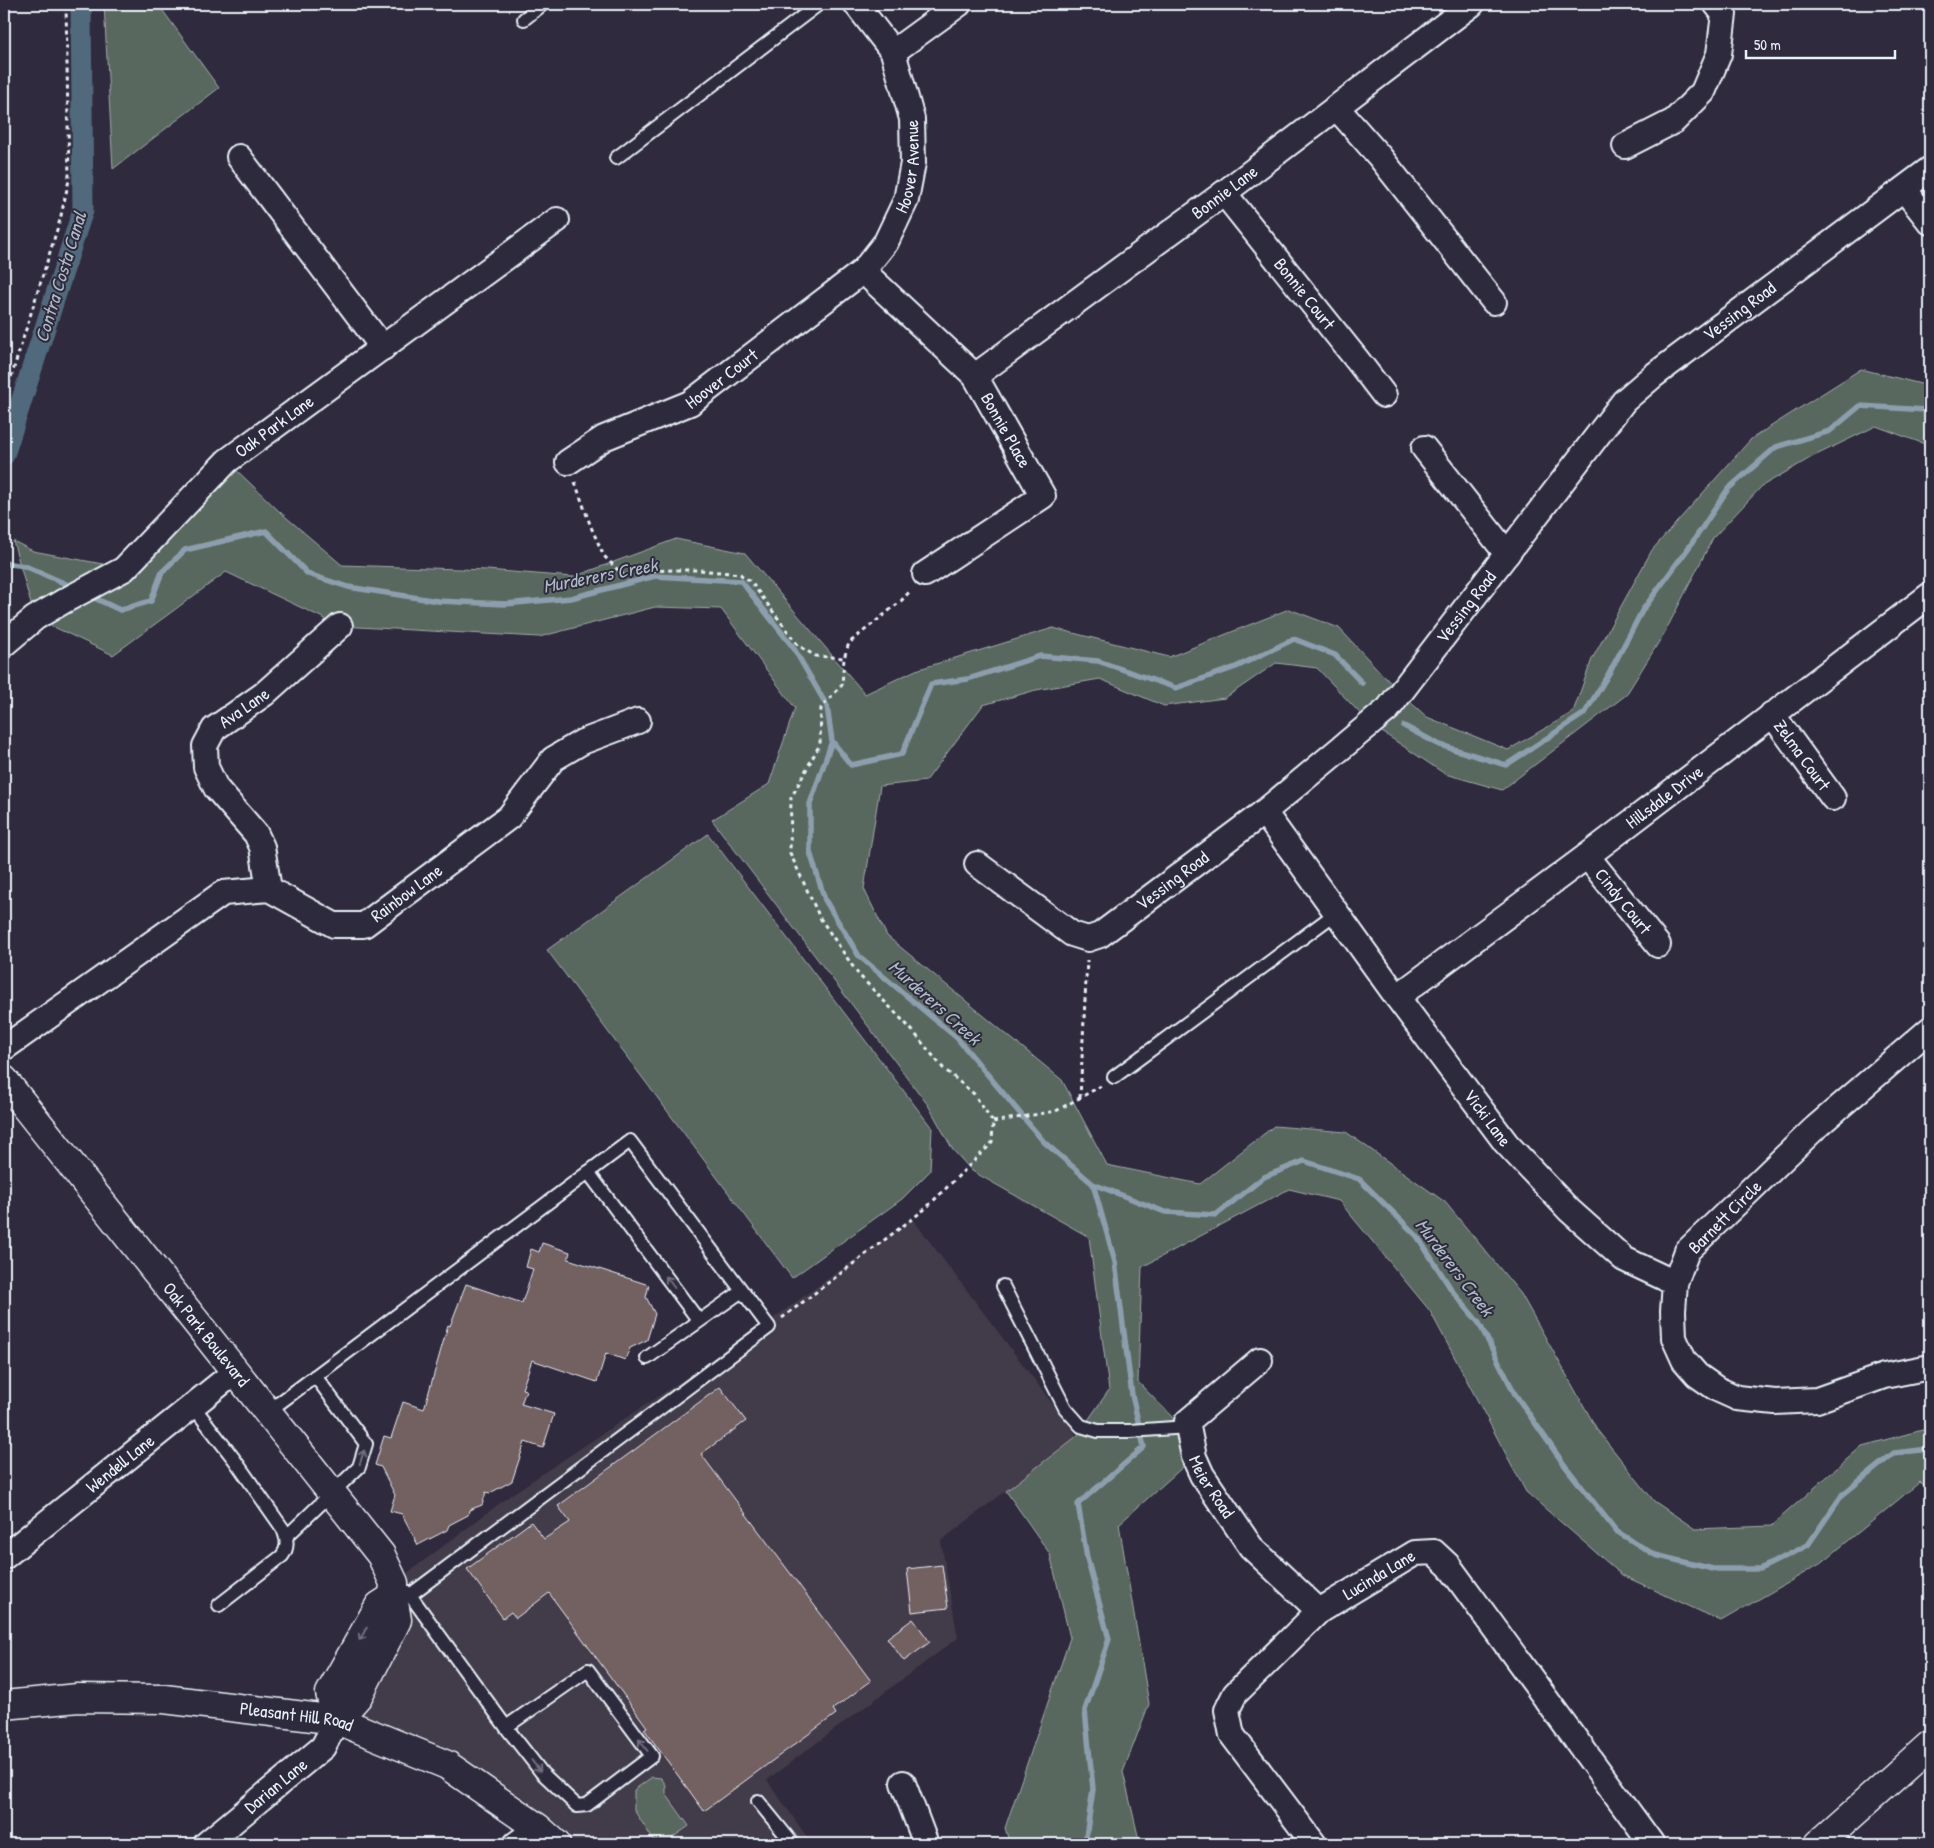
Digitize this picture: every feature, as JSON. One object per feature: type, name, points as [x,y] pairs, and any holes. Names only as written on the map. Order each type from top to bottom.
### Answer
[{"type":"street","name":"Hoover Avenue","points":[[856,4],[893,52],[912,119],[913,164],[906,200],[886,242],[863,271]]},
{"type":"street","points":[[893,52],[959,4]]},
{"type":"street","name":"Bonnie Lane","points":[[974,376],[1224,193],[1472,4]]},
{"type":"street","points":[[1625,146],[1674,120],[1703,92],[1719,54],[1720,9]]},
{"type":"street","points":[[1336,107],[1380,157],[1494,302]]},
{"type":"street","points":[[239,157],[383,348]]},
{"type":"street","name":"Vessing Road","points":[[1088,939],[1100,934],[1264,812],[1388,709],[1624,401],[1653,376],[1930,169]]},
{"type":"street","points":[[1904,189],[1930,222]]},
{"type":"street","name":"Bonnie Court","points":[[1224,193],[1384,395]]},
{"type":"street","name":"Oak Park Lane","points":[[4,644],[35,618],[124,568],[228,461],[304,403],[383,348],[558,220]]},
{"type":"street","name":"Bonnie Place","points":[[863,271],[974,376],[1043,496],[925,574]]},
{"type":"street","name":"Hoover Court","points":[[568,462],[604,438],[690,403],[863,271]]},
{"type":"street","points":[[1424,448],[1507,554]]},
{"type":"street","name":"Hillsdale Drive","points":[[1396,997],[1587,856],[1930,595]]},
{"type":"street","name":"Ava Lane","points":[[269,889],[262,847],[256,834],[216,788],[206,767],[204,746],[214,729],[264,694],[340,626]]},
{"type":"street","name":"Zelma Court","points":[[1772,714],[1832,798]]},
{"type":"street","name":"Rainbow Lane","points":[[269,889],[334,925],[364,925],[509,817],[554,759],[582,742],[638,721]]},
{"type":"street","name":"Vicki Lane","points":[[1264,812],[1396,997],[1506,1143],[1569,1210],[1624,1259],[1676,1283]]},
{"type":"street","name":"Cindy Court","points":[[1587,856],[1658,945]]},
{"type":"street","points":[[977,864],[1072,934],[1088,939]]},
{"type":"street","points":[[4,1048],[223,893],[269,889]]},
{"type":"street","name":"Barnett Circle","points":[[1930,1029],[1815,1128],[1687,1251],[1676,1283],[1673,1310],[1674,1338],[1684,1360],[1697,1375],[1717,1389],[1737,1398],[1775,1402],[1817,1400],[1884,1376],[1930,1367]]},
{"type":"street","name":"Oak Park Boulevard","points":[[4,1080],[236,1372],[266,1413],[381,1555],[399,1592]]},
{"type":"street","points":[[1188,1427],[1187,1422],[1260,1360]]},
{"type":"street","name":"Wendell Lane","points":[[4,1557],[236,1372]]},
{"type":"street","name":"Meier Road","points":[[1188,1427],[1194,1457],[1202,1475],[1251,1547],[1319,1610]]},
{"type":"street","name":"Lucinda Lane","points":[[1314,1844],[1232,1735],[1227,1710],[1235,1694],[1319,1610],[1415,1553],[1434,1552],[1449,1566],[1652,1844]]},
{"type":"street","points":[[337,1720],[330,1692],[379,1606],[399,1592]]},
{"type":"street","name":"Pleasant Hill Road","points":[[4,1706],[78,1698],[164,1699],[337,1720],[447,1766],[547,1836]]},
{"type":"street","name":"Darian Lane","points":[[206,1844],[324,1747],[337,1720]]},
{"type":"street","points":[[1819,1844],[1930,1745]]},
{"type":"street","points":[[903,1783],[926,1844]]},
{"type":"street","points":[[516,1844],[547,1836]]},
{"type":"lane","points":[[524,19],[543,4]]},
{"type":"lane","points":[[616,158],[819,4]]},
{"type":"lane","points":[[1114,1077],[1336,913]]},
{"type":"lane","points":[[266,1413],[630,1141],[769,1327],[399,1592],[542,1773],[577,1806],[587,1805],[652,1756],[588,1670],[506,1727]]},
{"type":"lane","points":[[588,1172],[699,1321]]},
{"type":"lane","points":[[1003,1286],[1064,1408],[1081,1426],[1098,1431],[1188,1427]]},
{"type":"lane","points":[[647,1358],[742,1291]]},
{"type":"lane","points":[[286,1537],[359,1467],[366,1444],[315,1376]]},
{"type":"lane","points":[[193,1406],[234,1458],[283,1529],[286,1537],[286,1551],[282,1556],[219,1605]]},
{"type":"lane","points":[[758,1801],[792,1844]]},
{"type":"path","points":[[4,400],[60,220],[69,180],[66,4]]},
{"type":"path","points":[[568,462],[591,527],[604,556],[623,575],[644,571],[672,570],[699,570],[740,574],[751,582],[798,645],[815,656],[844,658]]},
{"type":"path","points":[[769,1327],[924,1209],[992,1143],[993,1122],[974,1094],[943,1068],[911,1029],[858,974],[820,918],[790,853],[791,798],[820,744],[821,708],[842,684],[844,658],[849,643],[900,601]]},
{"type":"path","points":[[1080,1098],[1088,939]]},
{"type":"path","points":[[993,1122],[1056,1111],[1114,1077]]},
{"type":"shaded area","points":[[104,4],[158,4],[219,88],[113,169]]},
{"type":"shaded area","points":[[1861,369],[1925,385],[1930,389],[1930,446],[1876,426],[1812,457],[1762,486],[1713,538],[1665,632],[1626,695],[1502,790],[1445,774],[1370,724],[1317,668],[1276,663],[1225,698],[1164,706],[1100,679],[1036,690],[983,705],[926,781],[880,786],[864,889],[887,936],[1062,1080],[1107,1165],[1200,1184],[1274,1126],[1346,1132],[1445,1202],[1521,1294],[1598,1431],[1654,1501],[1695,1529],[1771,1526],[1862,1446],[1930,1428],[1930,1491],[1920,1482],[1820,1564],[1721,1621],[1622,1575],[1526,1492],[1430,1311],[1339,1201],[1289,1189],[1142,1267],[1138,1382],[1178,1423],[1194,1457],[1119,1524],[1149,1704],[1123,1772],[1140,1844],[1010,1844],[1005,1828],[1070,1638],[1050,1554],[1006,1491],[1077,1436],[1109,1390],[1089,1237],[972,1171],[953,1150],[928,1105],[712,820],[769,784],[795,708],[721,609],[655,607],[539,637],[340,626],[226,572],[113,655],[35,618],[13,541],[33,551],[124,568],[227,461],[280,512],[342,565],[487,570],[573,577],[676,539],[745,553],[865,694],[916,670],[1053,628],[1169,657],[1289,609],[1339,628],[1400,693],[1427,717],[1508,750],[1573,712],[1592,659],[1652,550],[1751,439]]},
{"type":"shaded area","points":[[708,834],[932,1128],[930,1171],[902,1199],[792,1278],[547,950]]},
{"type":"shaded area","points":[[912,1218],[1077,1436],[941,1541],[958,1638],[767,1780],[812,1844],[556,1844],[538,1828],[337,1720],[394,1583],[512,1494],[753,1333]]},
{"type":"shaded area","points":[[652,1777],[661,1778],[666,1785],[666,1794],[689,1826],[672,1838],[672,1844],[656,1844],[634,1810],[634,1790]]},
{"type":"building","points":[[542,1243],[570,1252],[568,1259],[649,1285],[646,1297],[655,1314],[647,1340],[630,1348],[625,1360],[606,1353],[597,1382],[532,1360],[522,1389],[526,1390],[521,1404],[554,1414],[543,1448],[525,1442],[512,1481],[490,1493],[486,1492],[482,1505],[469,1510],[468,1515],[449,1525],[447,1530],[418,1545],[402,1514],[390,1511],[395,1495],[381,1467],[375,1465],[384,1436],[391,1438],[403,1402],[424,1409],[448,1325],[450,1326],[466,1284],[522,1303],[533,1269],[526,1267],[531,1249],[539,1252]]},
{"type":"building","points":[[720,1387],[746,1421],[701,1454],[871,1681],[833,1709],[836,1714],[704,1811],[644,1729],[647,1727],[549,1593],[516,1618],[511,1612],[503,1618],[467,1569],[531,1522],[544,1539],[570,1522],[558,1506]]},
{"type":"building","points":[[942,1565],[948,1608],[912,1612],[907,1569]]},
{"type":"building","points":[[913,1619],[930,1642],[904,1661],[887,1638]]},
{"type":"waterway","name":"Contra Costa Canal","points":[[4,455],[83,210],[81,4]]},
{"type":"waterway","points":[[1404,726],[1440,745],[1506,765],[1585,713],[1612,668],[1642,611],[1692,543],[1728,489],[1776,447],[1830,431],[1860,406],[1927,410],[1930,413]]},
{"type":"waterway","name":"Murderers Creek","points":[[88,595],[120,610],[151,601],[162,572],[185,550],[266,531],[308,574],[348,587],[438,601],[505,604],[571,598],[655,576],[741,581],[793,647],[827,706],[832,741],[810,804],[810,852],[825,900],[859,956],[957,1038],[1044,1142],[1093,1184],[1165,1212],[1216,1215],[1264,1177],[1304,1161],[1359,1179],[1417,1236],[1453,1292],[1479,1323],[1515,1394],[1563,1463],[1616,1531],[1655,1555],[1713,1569],[1760,1569],[1808,1545],[1842,1495],[1894,1453],[1930,1449]]},
{"type":"waterway","name":"Murderers Creek","points":[[4,563],[25,566],[75,588]]},
{"type":"waterway","points":[[832,741],[851,765],[902,754],[931,684],[968,679],[1040,656],[1098,661],[1176,688],[1236,667],[1294,639],[1335,655],[1362,683]]},
{"type":"waterway","points":[[1085,1844],[1093,1789],[1085,1710],[1109,1639],[1087,1558],[1078,1504],[1144,1447],[1132,1395],[1115,1262],[1093,1184]]}]
